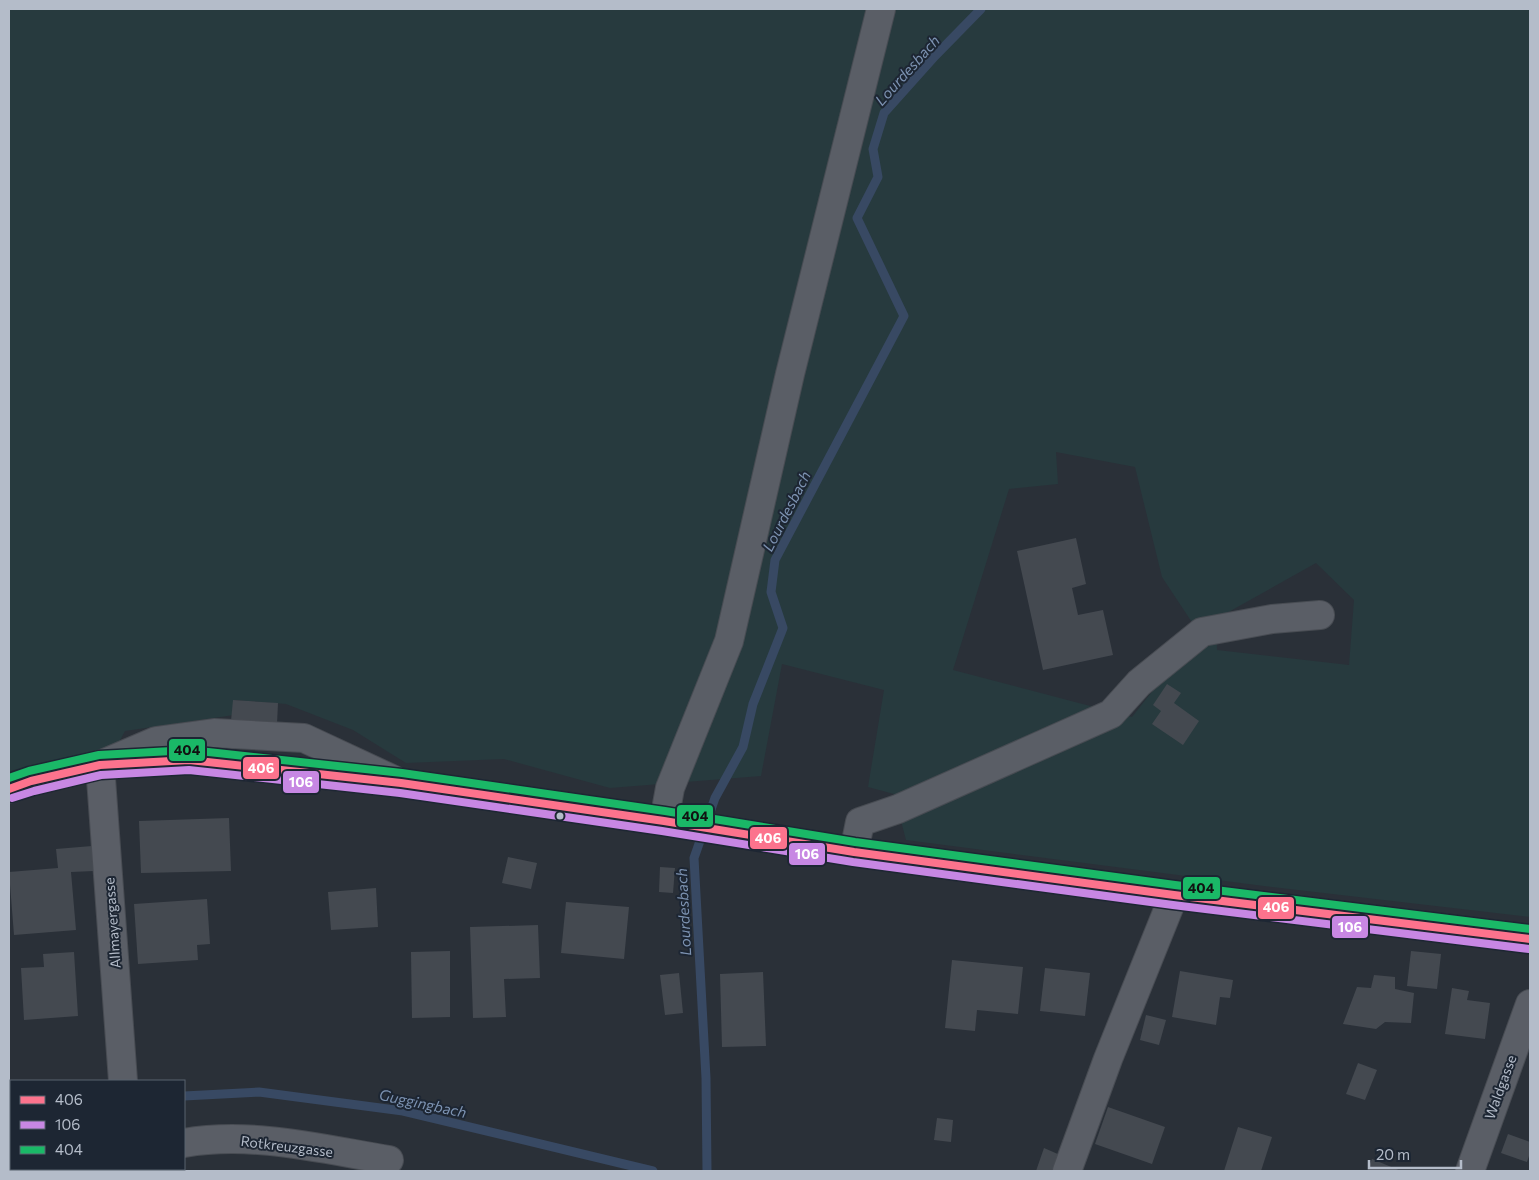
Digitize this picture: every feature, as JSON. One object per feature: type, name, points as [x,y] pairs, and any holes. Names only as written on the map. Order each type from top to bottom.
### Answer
[{"type":"main road","points":[[9,788],[100,765],[189,760],[401,783],[735,832],[854,852],[1174,895],[1530,939]]},
{"type":"street","points":[[675,823],[670,788],[729,641],[790,374],[881,9]]},
{"type":"street","points":[[854,852],[860,822],[898,810],[1111,714],[1139,683],[1202,632],[1272,619],[1320,615]]},
{"type":"street","name":"Allmayergasse","points":[[100,765],[123,1080]]},
{"type":"street","points":[[1067,1171],[1108,1059],[1174,895]]},
{"type":"street","name":"Waldgasse","points":[[1470,1171],[1530,1004]]},
{"type":"street","name":"Rotkreuzgasse","points":[[185,1143],[208,1139],[263,1140],[390,1160]]},
{"type":"green space","points":[[9,9],[1530,9],[1530,917],[1264,886],[906,840],[894,794],[868,787],[884,690],[782,664],[761,776],[610,788],[504,759],[406,763],[353,730],[286,704],[235,700],[234,715],[125,731],[117,746],[9,771]],"holes":[[[1056,452],[1135,467],[1162,577],[1207,645],[1173,665],[1132,717],[953,670],[1009,489],[1058,484]],[[1316,563],[1354,600],[1349,665],[1217,650],[1216,619]]]},
{"type":"building","points":[[1076,538],[1086,584],[1072,588],[1078,615],[1103,610],[1113,655],[1043,670],[1017,551]]},
{"type":"building","points":[[1167,684],[1181,693],[1174,703],[1199,721],[1183,745],[1152,724],[1161,711],[1153,705]]},
{"type":"building","points":[[233,700],[278,703],[277,724],[231,721]]},
{"type":"building","points":[[229,818],[231,871],[141,873],[139,821]]},
{"type":"building","points":[[92,846],[94,871],[71,872],[76,930],[14,935],[9,872],[58,868],[56,849]]},
{"type":"building","points":[[508,857],[537,863],[531,889],[502,883]]},
{"type":"building","points":[[660,867],[675,868],[673,893],[659,892]]},
{"type":"building","points":[[376,888],[378,927],[331,930],[328,892]]},
{"type":"building","points":[[207,899],[210,944],[197,945],[198,960],[138,964],[134,904]]},
{"type":"building","points":[[566,902],[629,907],[624,959],[561,953]]},
{"type":"building","points":[[538,925],[540,978],[504,979],[506,1017],[473,1018],[470,927]]},
{"type":"building","points":[[450,951],[450,1017],[412,1018],[411,952]]},
{"type":"building","points":[[1411,951],[1441,954],[1437,989],[1407,986]]},
{"type":"building","points":[[74,952],[78,1016],[24,1020],[21,968],[44,967],[43,954]]},
{"type":"building","points":[[952,960],[1023,967],[1018,1014],[977,1010],[975,1031],[945,1028]]},
{"type":"building","points":[[1045,968],[1090,973],[1085,1016],[1040,1011]]},
{"type":"building","points":[[1180,971],[1233,980],[1230,998],[1220,997],[1216,1025],[1172,1017]]},
{"type":"building","points":[[763,972],[766,1046],[722,1047],[720,974]]},
{"type":"building","points":[[679,973],[683,1013],[665,1015],[660,975]]},
{"type":"building","points":[[1374,975],[1395,977],[1395,989],[1414,993],[1411,1023],[1385,1022],[1376,1029],[1343,1024],[1357,987],[1371,988]]},
{"type":"building","points":[[1452,988],[1469,991],[1467,1000],[1490,1003],[1485,1039],[1445,1034]]},
{"type":"building","points":[[1146,1015],[1166,1020],[1159,1045],[1140,1040]]},
{"type":"building","points":[[1358,1063],[1377,1070],[1365,1100],[1346,1094]]},
{"type":"building","points":[[1108,1107],[1165,1127],[1152,1164],[1095,1144]]},
{"type":"building","points":[[937,1118],[953,1120],[951,1142],[934,1140]]},
{"type":"building","points":[[1238,1127],[1272,1137],[1261,1171],[1224,1171]]},
{"type":"building","points":[[1508,1134],[1530,1142],[1530,1153],[1527,1162],[1501,1153]]},
{"type":"building","points":[[1044,1148],[1060,1155],[1054,1171],[1036,1171]]},
{"type":"building","points":[[1372,1159],[1401,1171],[1367,1171]]},
{"type":"waterway","name":"Lourdesbach","points":[[707,1171],[706,1078],[694,858],[715,798],[743,747],[753,704],[783,628],[771,592],[775,560],[904,316],[857,218],[878,177],[873,149],[884,113],[935,56],[981,9]]},
{"type":"waterway","name":"Guggingbach","points":[[185,1096],[259,1092],[403,1111],[653,1171]]},
{"type":"transit line","name":"404","points":[[9,778],[29,771],[99,755],[190,750],[402,773],[665,811],[855,842],[1175,885],[1530,929]]},
{"type":"transit line","name":"406","points":[[9,789],[31,781],[100,765],[189,760],[401,783],[664,821],[854,852],[1174,895],[1530,939]]},
{"type":"transit line","name":"106","points":[[12,798],[101,775],[189,770],[400,793],[662,831],[853,862],[1173,905],[1529,949]]}]
